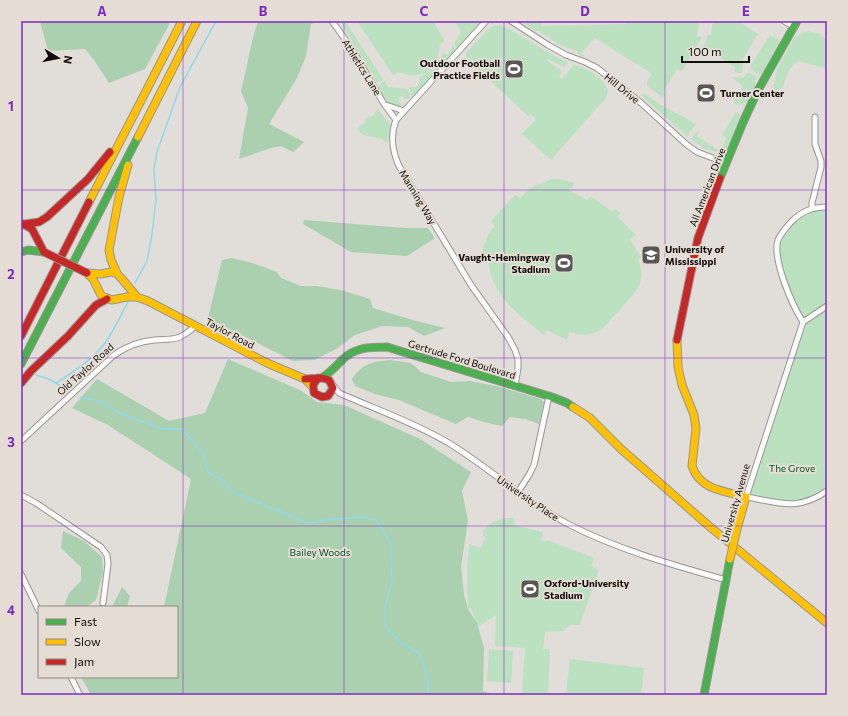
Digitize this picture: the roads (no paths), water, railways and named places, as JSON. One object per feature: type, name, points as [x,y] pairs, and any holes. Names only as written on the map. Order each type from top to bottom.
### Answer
[{"type":"main road","points":[[21,336],[182,21]]},
{"type":"main road","points":[[21,364],[197,21]]},
{"type":"main road","name":"All American Drive","points":[[746,497],[712,488],[701,482],[692,466],[696,428],[694,415],[682,385],[678,367],[676,349],[678,328],[698,238],[726,163],[757,92],[796,24]]},
{"type":"main road","points":[[23,224],[39,222],[47,217],[88,179],[104,160],[130,123]]},
{"type":"main road","points":[[137,297],[117,273],[111,260],[109,250],[118,197],[138,137]]},
{"type":"main road","points":[[23,224],[32,229],[44,252]]},
{"type":"main road","points":[[24,251],[33,244],[35,236]]},
{"type":"main road","points":[[24,251],[44,252],[87,273],[93,279],[101,295],[107,299]]},
{"type":"main road","points":[[87,273],[117,273]]},
{"type":"main road","points":[[98,287],[99,280],[104,274]]},
{"type":"main road","points":[[116,299],[123,294],[125,285],[124,281]]},
{"type":"main road","points":[[21,383],[31,371],[68,336],[96,305],[107,299],[137,297]]},
{"type":"main road","name":"Taylor Road","points":[[137,297],[148,301],[267,363],[305,379],[313,387]]},
{"type":"main road","name":"Gertrude Ford Boulevard","points":[[320,378],[331,372],[343,359],[353,352],[366,347],[387,347],[549,396],[567,403],[590,418],[621,449],[709,526],[827,623]]},
{"type":"main road","points":[[320,378],[313,383],[316,395],[322,397],[328,396],[332,391],[331,372]]},
{"type":"main road","points":[[305,379],[320,378],[331,382]]},
{"type":"main road","name":"University Avenue","points":[[704,695],[730,559],[746,497]]},
{"type":"street","name":"Athletics Lane","points":[[332,21],[338,32],[352,49],[384,104],[396,120]]},
{"type":"street","points":[[396,120],[486,21]]},
{"type":"street","name":"Hill Drive","points":[[511,21],[566,55],[597,68],[625,89],[686,144],[697,152],[726,163]]},
{"type":"street","points":[[784,21],[796,24]]},
{"type":"street","name":"Athletics Lane","points":[[384,104],[404,111]]},
{"type":"street","points":[[812,208],[821,167],[821,161],[815,144],[815,117]]},
{"type":"street","name":"Manning Way","points":[[396,120],[392,136],[392,146],[399,166],[471,285],[508,337],[515,350],[518,359],[515,386]]},
{"type":"street","points":[[827,207],[812,208],[796,217],[778,240],[777,257],[796,312],[802,322],[827,306]]},
{"type":"street","name":"University Avenue","points":[[746,497],[802,322]]},
{"type":"street","name":"Old Taylor Road","points":[[21,441],[122,349],[146,341],[176,338],[196,326]]},
{"type":"street","name":"University Place","points":[[331,382],[339,393],[446,441],[518,492],[568,524],[619,547],[649,558],[726,580]]},
{"type":"street","points":[[328,396],[339,393]]},
{"type":"street","points":[[518,492],[530,475],[534,465],[549,396]]},
{"type":"street","points":[[746,497],[770,502],[796,504],[806,503],[827,491]]},
{"type":"street","points":[[21,495],[36,503],[101,547],[107,555],[108,576],[103,603]]},
{"type":"street","points":[[21,574],[38,609]]},
{"type":"street","points":[[72,678],[80,695]]},
{"type":"waterway","points":[[135,283],[147,261],[152,234],[156,200],[154,169],[157,152],[180,87],[216,21]]},
{"type":"waterway","points":[[56,383],[78,369],[99,351],[112,333],[128,302]]},
{"type":"waterway","points":[[36,375],[49,379],[66,389]]},
{"type":"waterway","points":[[81,397],[102,402],[117,412],[163,429],[182,429],[204,455],[208,472],[219,478],[235,493],[308,523],[361,517],[376,520],[390,541],[392,580],[385,607],[386,628],[401,642],[419,653],[427,675],[428,695]]},
{"type":"place","name":"Outdoor Football Practice Fields","points":[[514,69]]},
{"type":"place","name":"Turner Center","points":[[706,93]]},
{"type":"place","name":"University of Mississippi","points":[[651,255]]},
{"type":"place","name":"Vaught-Hemingway Stadium","points":[[564,263]]},
{"type":"place","name":"Oxford-University Stadium","points":[[530,589]]},
{"type":"park label","name":"The Grove","points":[[792,468]]},
{"type":"park label","name":"Bailey Woods","points":[[320,552]]}]
